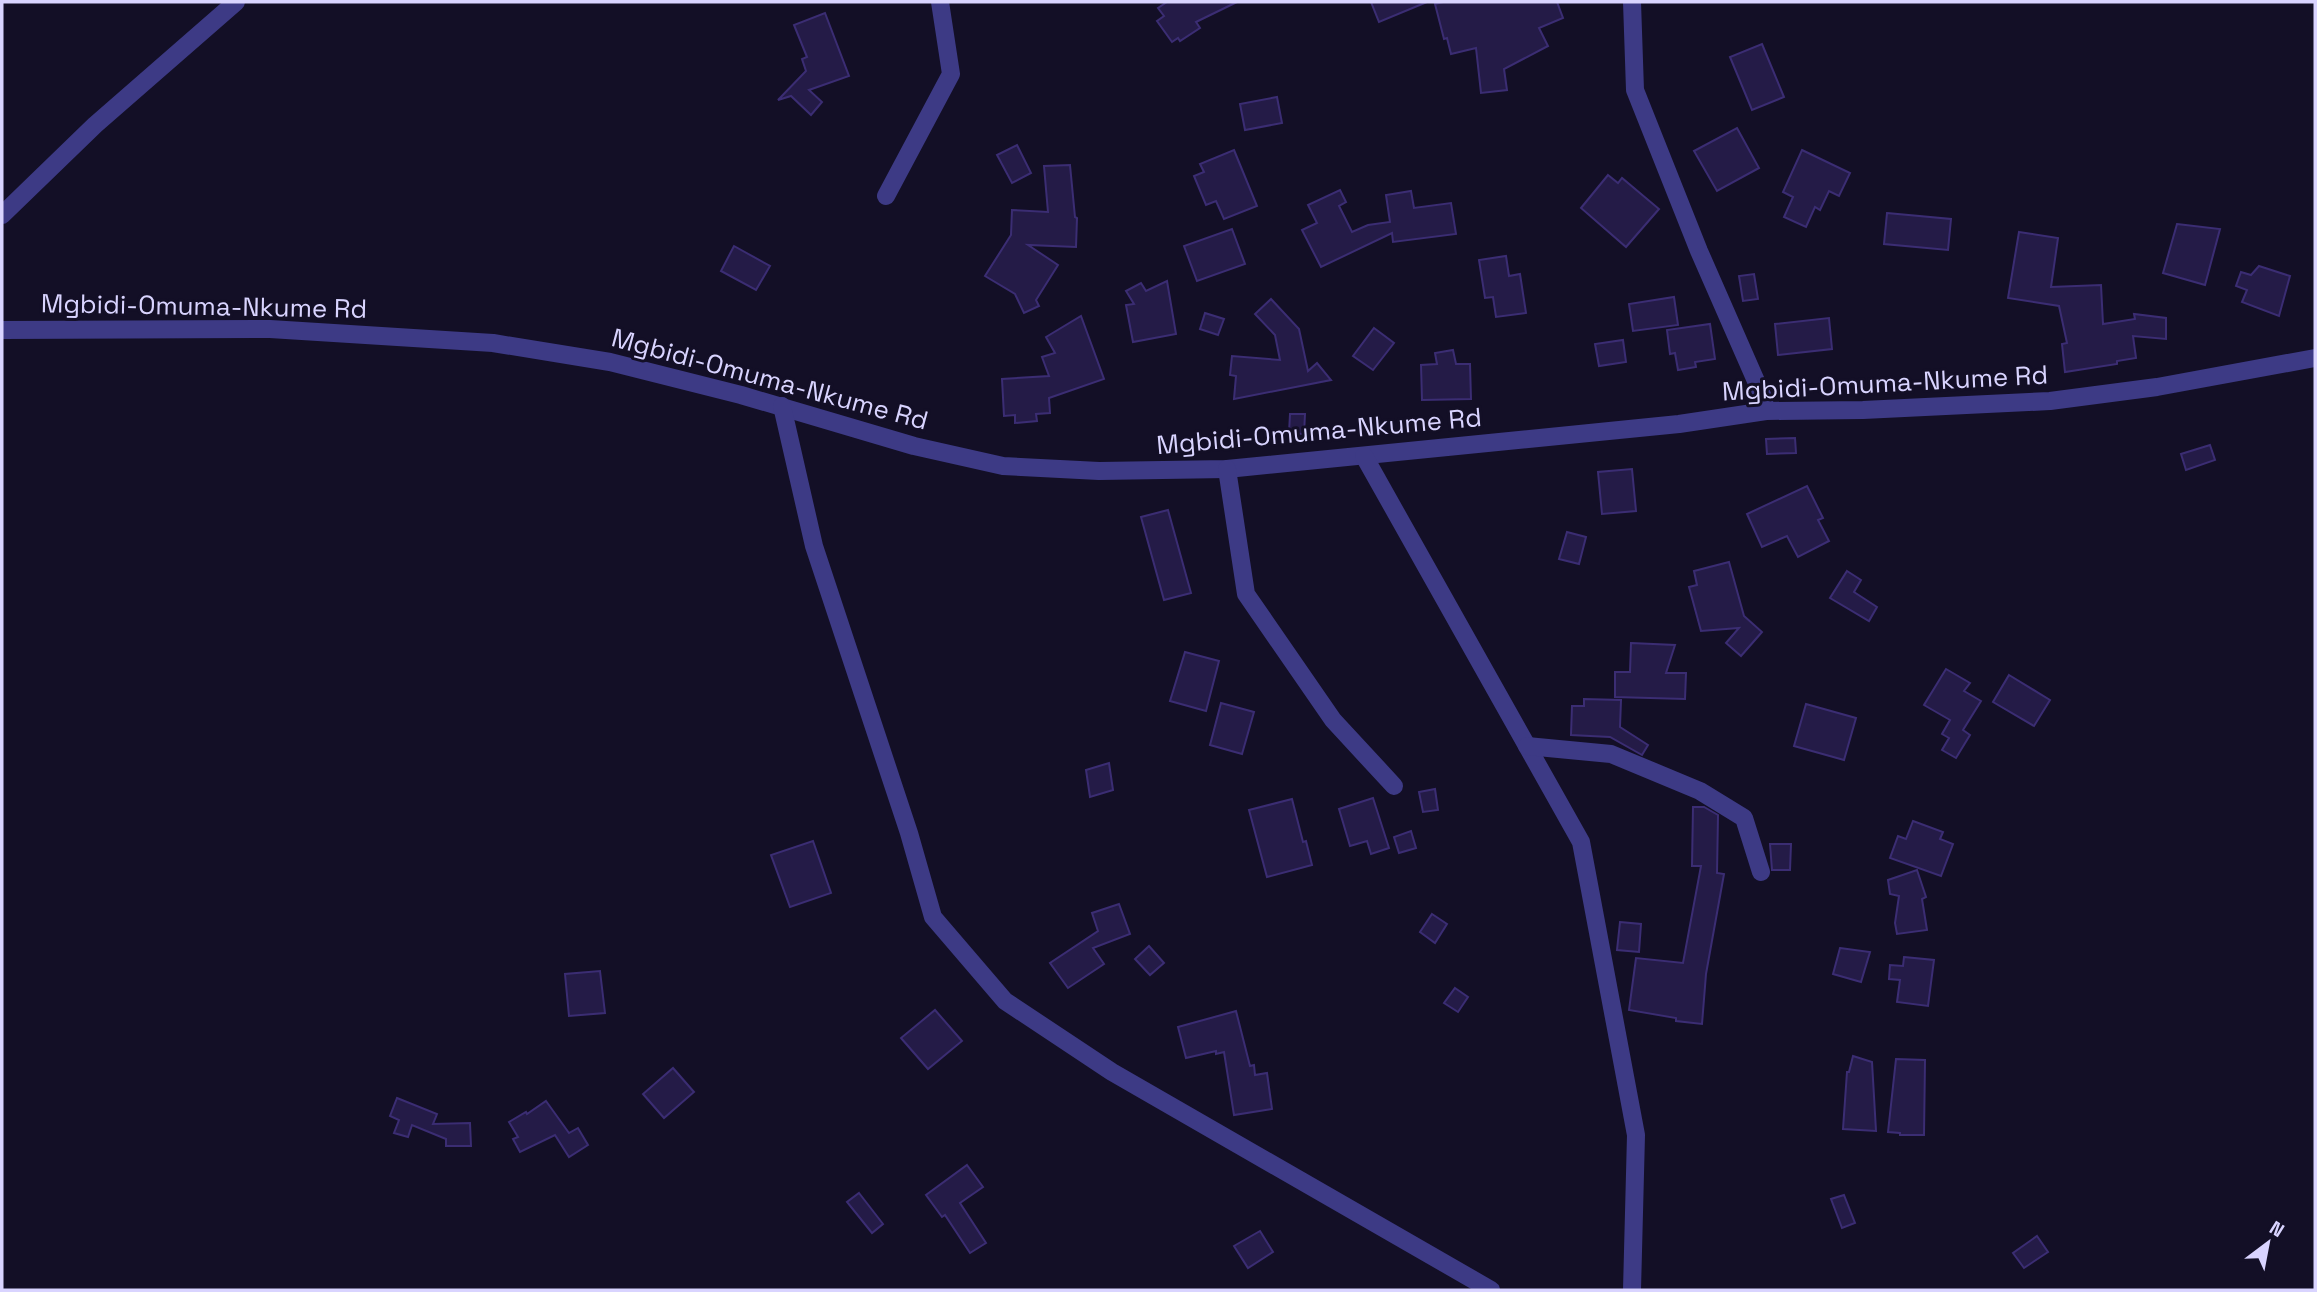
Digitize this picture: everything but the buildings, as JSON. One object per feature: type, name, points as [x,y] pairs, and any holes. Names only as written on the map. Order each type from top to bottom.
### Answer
[{"type":"street","points":[[2,215],[95,125],[236,2]]},
{"type":"street","points":[[886,196],[951,74],[940,2]]},
{"type":"street","points":[[1632,2],[1635,90],[1699,251],[1763,397],[1766,411]]},
{"type":"street","name":"Mgbidi-Omuma-Nkume Rd","points":[[2,330],[270,329],[493,343],[610,362],[782,406],[914,446],[1003,466],[1099,471],[1227,469],[1679,424],[1766,411],[1863,410],[2050,401],[2157,387],[2315,358]]},
{"type":"street","points":[[782,406],[814,546],[909,833],[933,917],[1005,1001],[1112,1072],[1492,1290]]},
{"type":"street","points":[[1364,456],[1581,842],[1636,1135],[1632,1290]]},
{"type":"street","points":[[1227,469],[1246,594],[1333,720],[1394,786]]},
{"type":"street","points":[[1527,746],[1611,754],[1700,791],[1744,818],[1761,872]]}]
